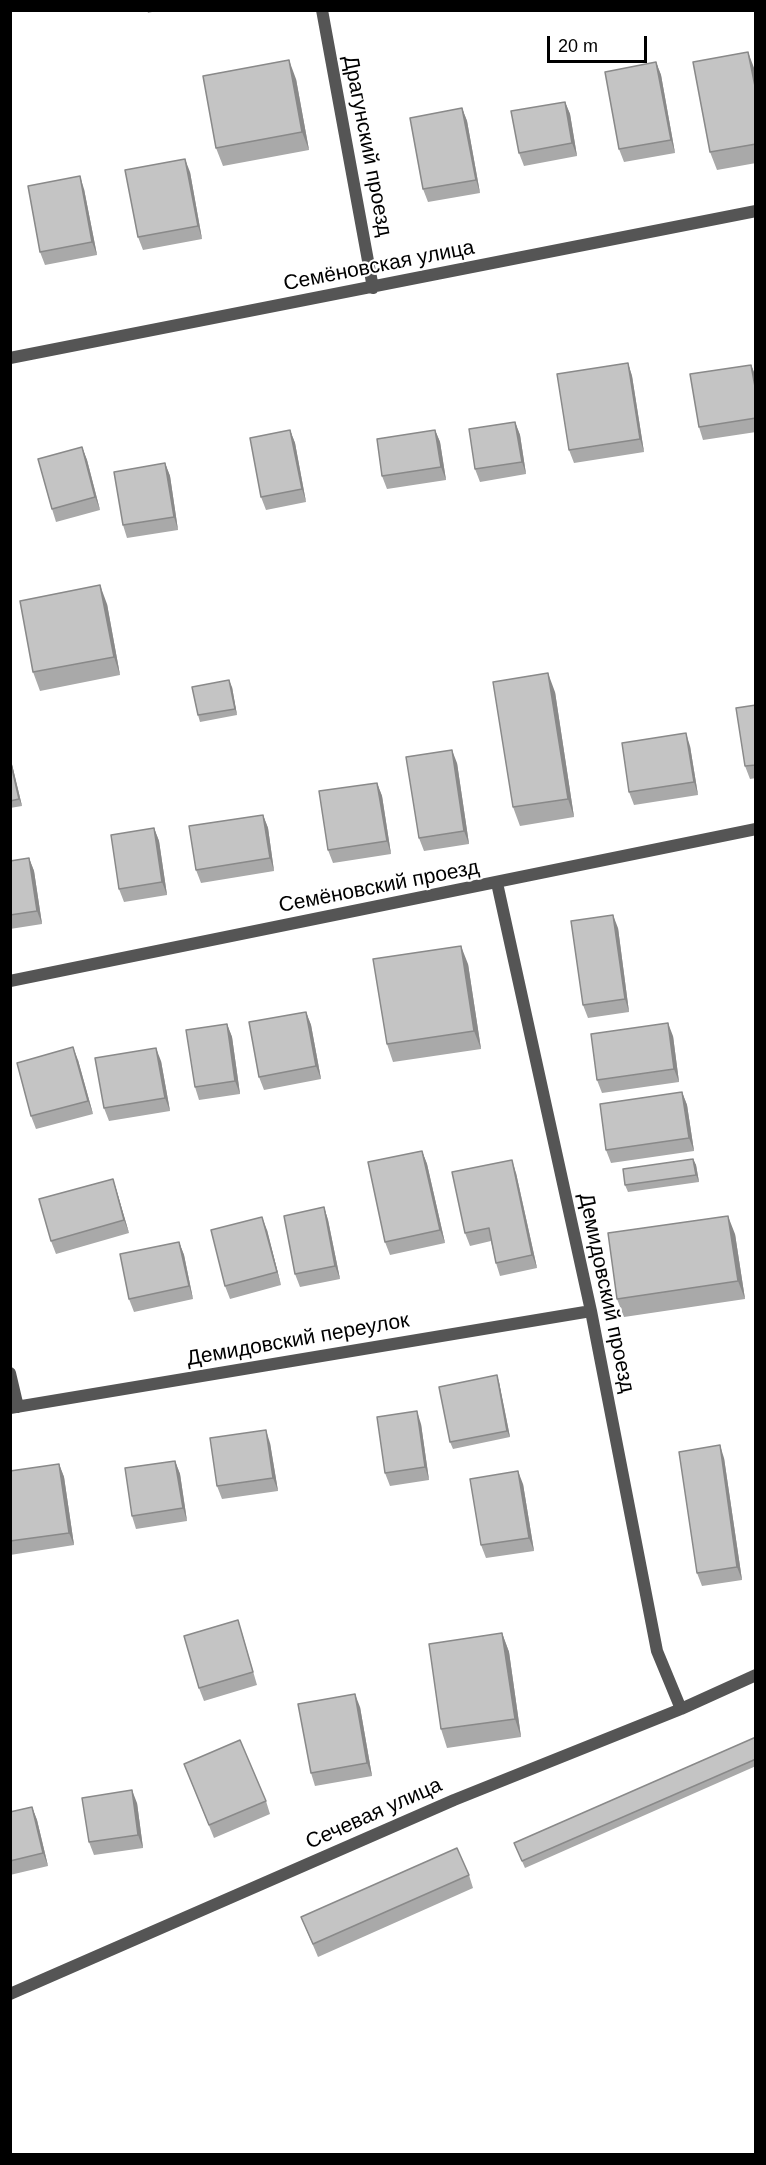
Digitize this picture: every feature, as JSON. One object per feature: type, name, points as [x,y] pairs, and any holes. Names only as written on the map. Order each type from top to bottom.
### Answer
[{"type":"street","name":"Драгунский проезд","points":[[322,10],[373,288]]},
{"type":"street","name":"Семёновская улица","points":[[10,358],[756,211]]},
{"type":"street","name":"Семёновский проезд","points":[[10,981],[756,829]]},
{"type":"street","name":"Демидовский проезд","points":[[497,883],[591,1311],[657,1651],[681,1709]]},
{"type":"street","name":"Демидовский переулок","points":[[14,1408],[591,1311]]},
{"type":"street","points":[[10,1373],[14,1408]]},
{"type":"street","name":"Сечевая улица","points":[[10,1994],[454,1800],[681,1709],[756,1675]]},
{"type":"building","points":[[748,52],[756,91],[756,144],[710,152],[693,62]]},
{"type":"building","points":[[289,60],[302,132],[216,148],[203,76]]},
{"type":"building","points":[[656,62],[671,140],[619,149],[605,72]]},
{"type":"building","points":[[565,102],[572,143],[519,153],[511,111]]},
{"type":"building","points":[[462,108],[476,180],[423,189],[410,118]]},
{"type":"building","points":[[185,159],[198,226],[138,237],[125,170]]},
{"type":"building","points":[[80,176],[92,242],[40,252],[28,186]]},
{"type":"building","points":[[628,363],[640,439],[569,450],[557,374]]},
{"type":"building","points":[[751,365],[756,392],[756,418],[699,427],[690,374]]},
{"type":"building","points":[[515,422],[522,462],[475,469],[469,429]]},
{"type":"building","points":[[290,430],[302,489],[261,497],[250,438]]},
{"type":"building","points":[[435,430],[441,467],[382,476],[377,439]]},
{"type":"building","points":[[82,447],[95,497],[52,509],[38,459]]},
{"type":"building","points":[[165,463],[174,517],[123,525],[114,472]]},
{"type":"building","points":[[100,585],[114,657],[33,672],[20,601]]},
{"type":"building","points":[[548,673],[568,799],[513,807],[493,682]]},
{"type":"building","points":[[229,680],[235,709],[198,715],[192,687]]},
{"type":"building","points":[[756,705],[756,765],[745,766],[736,708]]},
{"type":"building","points":[[686,733],[694,782],[629,792],[622,743]]},
{"type":"building","points":[[452,750],[464,831],[419,838],[406,757]]},
{"type":"building","points":[[10,760],[19,799],[10,801]]},
{"type":"building","points":[[377,783],[387,841],[328,850],[319,791]]},
{"type":"building","points":[[263,815],[270,858],[196,870],[189,826]]},
{"type":"building","points":[[154,828],[162,882],[119,889],[111,835]]},
{"type":"building","points":[[29,858],[37,911],[10,915],[10,861]]},
{"type":"building","points":[[613,915],[625,999],[583,1005],[571,921]]},
{"type":"building","points":[[461,946],[474,1031],[387,1044],[373,959]]},
{"type":"building","points":[[306,1012],[316,1066],[259,1077],[249,1022]]},
{"type":"building","points":[[668,1023],[674,1069],[597,1080],[591,1034]]},
{"type":"building","points":[[227,1024],[235,1081],[195,1087],[186,1030]]},
{"type":"building","points":[[73,1047],[88,1101],[31,1116],[17,1063]]},
{"type":"building","points":[[156,1048],[165,1098],[104,1108],[95,1058]]},
{"type":"building","points":[[682,1092],[689,1138],[606,1150],[600,1104]]},
{"type":"building","points":[[422,1151],[440,1230],[385,1242],[368,1162]]},
{"type":"building","points":[[693,1159],[696,1175],[625,1185],[623,1169]]},
{"type":"building","points":[[512,1160],[532,1255],[496,1263],[489,1228],[465,1233],[452,1172]]},
{"type":"building","points":[[113,1179],[124,1220],[51,1241],[39,1199]]},
{"type":"building","points":[[324,1207],[335,1266],[295,1274],[284,1216]]},
{"type":"building","points":[[728,1216],[738,1281],[617,1299],[608,1233]]},
{"type":"building","points":[[262,1217],[277,1272],[225,1286],[211,1230]]},
{"type":"building","points":[[179,1242],[189,1286],[129,1299],[120,1254]]},
{"type":"building","points":[[497,1375],[507,1431],[450,1442],[439,1387]]},
{"type":"building","points":[[417,1411],[425,1467],[385,1473],[377,1417]]},
{"type":"building","points":[[266,1430],[273,1478],[217,1486],[210,1438]]},
{"type":"building","points":[[720,1445],[737,1567],[697,1573],[679,1452]]},
{"type":"building","points":[[175,1461],[183,1508],[132,1516],[125,1468]]},
{"type":"building","points":[[59,1464],[69,1533],[10,1541],[10,1471]]},
{"type":"building","points":[[518,1471],[529,1538],[481,1545],[470,1479]]},
{"type":"building","points":[[238,1620],[253,1672],[199,1688],[184,1636]]},
{"type":"building","points":[[502,1633],[515,1719],[441,1729],[429,1644]]},
{"type":"building","points":[[355,1694],[367,1763],[311,1773],[298,1704]]},
{"type":"building","points":[[756,1737],[756,1759],[522,1861],[514,1843]]},
{"type":"building","points":[[240,1740],[266,1801],[209,1825],[184,1764]]},
{"type":"building","points":[[132,1790],[138,1835],[89,1842],[82,1798]]},
{"type":"building","points":[[32,1807],[43,1853],[10,1861],[10,1812]]},
{"type":"building","points":[[457,1848],[469,1875],[313,1944],[301,1917]]}]
